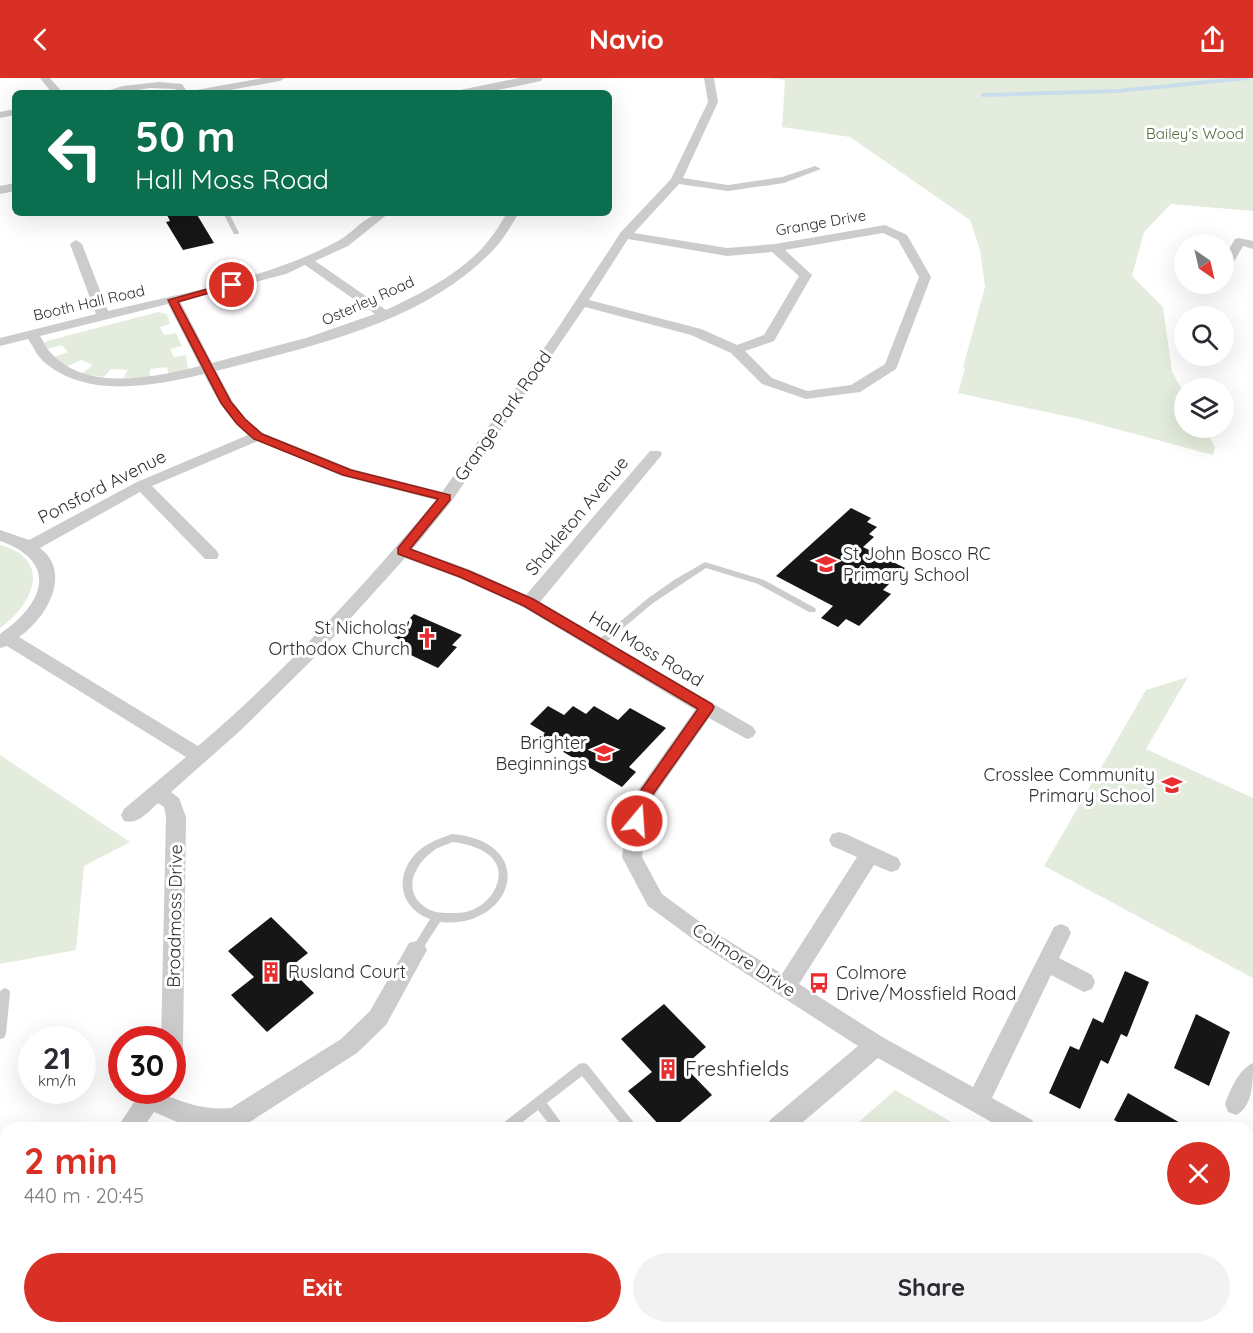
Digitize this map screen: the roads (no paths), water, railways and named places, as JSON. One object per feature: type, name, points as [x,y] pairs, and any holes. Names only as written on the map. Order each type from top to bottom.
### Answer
[{"type":"street","points":[[45,78],[55,90]]},
{"type":"street","points":[[213,90],[280,78]]},
{"type":"street","points":[[479,90],[537,78]]},
{"type":"street","name":"Grange Park Road","points":[[130,814],[158,793],[199,756],[315,647],[402,551],[446,498],[583,302],[625,235],[676,180],[713,102],[709,78]]},
{"type":"street","points":[[119,90],[142,85],[164,84],[178,86],[181,90]]},
{"type":"street","points":[[676,180],[728,188],[784,180],[815,169]]},
{"type":"street","name":"Booth Hall Road","points":[[0,342],[262,277],[307,261],[344,243],[379,216]]},
{"type":"street","name":"Osterley Road","points":[[32,334],[35,344],[55,364],[66,372],[90,380],[135,382],[207,369],[302,345],[385,315],[424,296],[474,261],[500,237],[511,216]]},
{"type":"street","name":"Grange Drive","points":[[583,302],[696,332],[736,350],[767,381],[806,395],[855,389],[891,366],[925,277],[903,238],[885,229],[775,248],[727,252],[625,235]]},
{"type":"street","points":[[1234,251],[1239,242],[1253,245]]},
{"type":"street","points":[[76,244],[104,317]]},
{"type":"street","points":[[736,350],[769,338],[806,275],[775,248]]},
{"type":"street","points":[[307,261],[385,315]]},
{"type":"street","points":[[172,300],[226,403],[241,422],[258,436],[347,473],[446,498]]},
{"type":"street","name":"Ponsford Avenue","points":[[30,546],[142,484],[258,436]]},
{"type":"street","name":"Shakleton Avenue","points":[[528,603],[655,454]]},
{"type":"street","points":[[142,484],[211,555]]},
{"type":"street","points":[[0,535],[30,546],[44,561],[48,571],[47,588],[35,611],[4,640],[199,756]]},
{"type":"street","name":"Hall Moss Road","points":[[402,551],[465,574],[528,603],[600,643],[747,732]]},
{"type":"street","name":"Colmore Drive","points":[[707,707],[639,803],[632,857],[655,900],[704,936],[876,1045],[1013,1122]]},
{"type":"street","name":"Broadmoss Drive","points":[[158,793],[172,803],[176,817],[172,1026]]},
{"type":"street","points":[[839,840],[869,856],[891,864]]},
{"type":"street","points":[[784,987],[869,856]]},
{"type":"street","points":[[978,1102],[1061,933]]},
{"type":"street","points":[[171,1104],[202,1119],[211,1121],[234,1119],[349,1046],[378,1018],[417,950]]},
{"type":"street","points":[[1047,962],[1084,982]]},
{"type":"street","points":[[785,1122],[876,1045]]},
{"type":"street","points":[[1236,1104],[1252,1076]]},
{"type":"street","points":[[133,1122],[146,1104]]},
{"type":"lane","points":[[228,216],[236,233]]},
{"type":"lane","points":[[600,643],[620,624],[681,579],[705,565],[761,582],[812,610]]},
{"type":"lane","points":[[452,838],[468,838],[481,842],[493,850],[500,861],[503,874],[501,887],[494,899],[483,909],[469,916],[453,919],[437,917],[423,912],[412,901],[407,889],[407,875],[412,862],[436,842],[452,838]]},
{"type":"lane","points":[[417,950],[437,917]]},
{"type":"lane","points":[[0,1034],[5,993]]},
{"type":"lane","points":[[514,1122],[583,1068],[626,1122]]},
{"type":"lane","points":[[539,1102],[554,1122]]},
{"type":"waterway","points":[[983,95],[1118,91],[1247,78]]},
{"type":"place","name":"St John Bosco RC Primary School","points":[[826,564]]},
{"type":"place","name":"St Nicholas' Orthodox Church","points":[[427,638]]},
{"type":"place","name":"Brighter Beginnings","points":[[604,753]]},
{"type":"place","name":"Crosslee Community Primary School","points":[[1172,785]]},
{"type":"place","name":"Rusland Court","points":[[271,972]]},
{"type":"place","name":"Colmore Drive/Mossfield Road","points":[[819,983]]},
{"type":"place","name":"Freshfields","points":[[668,1069]]},
{"type":"park label","name":"Bailey's Wood","points":[[1195,134]]}]
